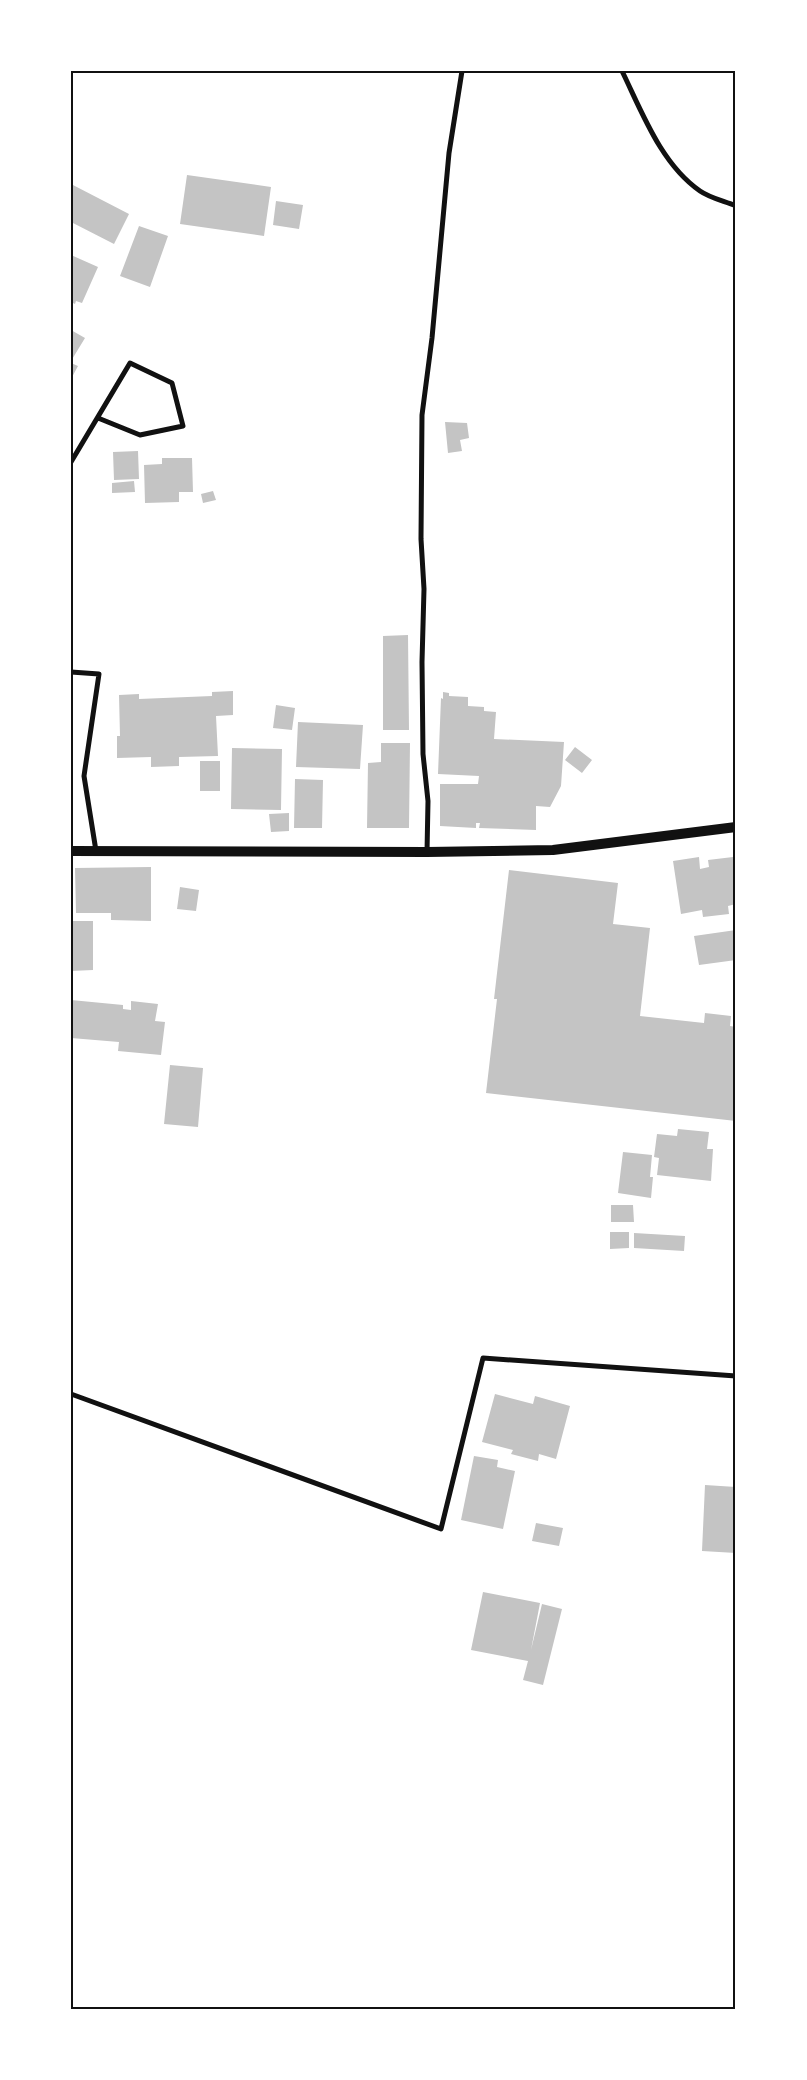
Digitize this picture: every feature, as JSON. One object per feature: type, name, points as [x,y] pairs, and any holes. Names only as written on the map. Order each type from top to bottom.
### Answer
[{"type":"main road","points":[[71,851],[426,852],[552,850],[736,827]]},
{"type":"street","points":[[426,852],[428,801],[423,754],[422,415],[432,338],[449,153],[462,71]]},
{"type":"street","points":[[622,71],[672,165],[685,179],[702,192],[736,206]]},
{"type":"street","points":[[71,462],[130,363],[172,383],[183,426],[140,435],[98,418]]},
{"type":"street","points":[[71,672],[99,674],[84,776],[96,851]]},
{"type":"street","points":[[71,1394],[442,1529],[483,1358],[736,1376]]},
{"type":"building","points":[[187,175],[271,187],[264,236],[180,224]]},
{"type":"building","points":[[71,184],[129,214],[114,244],[71,222]]},
{"type":"building","points":[[276,201],[303,205],[299,229],[273,225]]},
{"type":"building","points":[[139,226],[168,236],[150,287],[120,276]]},
{"type":"building","points":[[71,255],[98,267],[82,303],[76,301],[75,304],[71,302]]},
{"type":"building","points":[[71,330],[85,338],[71,361]]},
{"type":"building","points":[[71,363],[78,366],[71,379]]},
{"type":"building","points":[[445,422],[467,423],[469,438],[460,440],[462,451],[448,453]]},
{"type":"building","points":[[138,451],[139,479],[114,480],[113,452]]},
{"type":"building","points":[[162,458],[192,458],[193,492],[179,492],[179,502],[145,503],[144,465],[162,464]]},
{"type":"building","points":[[134,481],[135,492],[112,493],[112,483]]},
{"type":"building","points":[[213,491],[216,500],[203,503],[201,494]]},
{"type":"building","points":[[408,635],[409,730],[383,730],[383,636]]},
{"type":"building","points":[[233,691],[233,715],[216,716],[218,756],[179,757],[179,766],[151,767],[151,757],[117,758],[117,736],[120,736],[119,695],[139,694],[139,699],[212,696],[212,692]]},
{"type":"building","points":[[443,692],[449,693],[449,696],[468,697],[468,706],[484,707],[484,711],[496,712],[494,739],[564,742],[561,786],[550,807],[536,806],[536,830],[479,828],[480,823],[476,823],[476,828],[440,826],[440,784],[478,784],[479,776],[438,774],[441,698],[443,699]]},
{"type":"building","points":[[276,705],[295,708],[292,730],[273,728]]},
{"type":"building","points":[[298,722],[363,725],[360,769],[296,767]]},
{"type":"building","points":[[381,743],[410,743],[409,828],[367,828],[368,763],[381,762]]},
{"type":"building","points":[[575,747],[592,760],[582,773],[565,760]]},
{"type":"building","points":[[232,748],[282,749],[281,810],[231,809]]},
{"type":"building","points":[[200,761],[220,761],[220,791],[200,791]]},
{"type":"building","points":[[295,779],[323,780],[322,828],[294,828]]},
{"type":"building","points":[[289,813],[289,831],[271,832],[269,814]]},
{"type":"building","points":[[699,857],[700,869],[709,867],[708,860],[733,857],[736,876],[736,904],[728,906],[729,914],[703,917],[702,910],[681,914],[673,861]]},
{"type":"building","points":[[151,867],[151,921],[111,920],[111,913],[76,913],[75,868]]},
{"type":"building","points":[[509,870],[618,883],[613,924],[650,928],[640,1016],[704,1023],[705,1013],[731,1016],[730,1026],[736,1027],[736,1121],[486,1093],[497,999],[494,999]]},
{"type":"building","points":[[180,887],[199,890],[196,911],[177,909]]},
{"type":"building","points":[[71,921],[93,921],[93,970],[71,971]]},
{"type":"building","points":[[736,930],[736,960],[699,965],[694,936]]},
{"type":"building","points":[[71,1000],[123,1005],[123,1009],[131,1010],[131,1001],[158,1004],[155,1021],[165,1022],[161,1055],[118,1051],[119,1042],[71,1038]]},
{"type":"building","points":[[170,1065],[203,1068],[198,1127],[164,1124]]},
{"type":"building","points":[[678,1129],[709,1132],[707,1149],[713,1149],[711,1181],[657,1175],[659,1158],[654,1157],[657,1134],[677,1136]]},
{"type":"building","points":[[623,1152],[652,1155],[650,1177],[653,1177],[651,1198],[618,1193]]},
{"type":"building","points":[[611,1205],[633,1205],[634,1222],[611,1222]]},
{"type":"building","points":[[610,1232],[629,1232],[629,1248],[610,1249]]},
{"type":"building","points":[[634,1233],[685,1236],[684,1251],[634,1248]]},
{"type":"building","points":[[495,1394],[533,1404],[535,1396],[570,1406],[556,1459],[539,1454],[538,1461],[511,1454],[513,1450],[482,1442]]},
{"type":"building","points":[[474,1456],[498,1460],[497,1467],[515,1471],[503,1529],[461,1520]]},
{"type":"building","points":[[705,1485],[736,1487],[736,1553],[702,1551]]},
{"type":"building","points":[[536,1523],[563,1528],[559,1546],[532,1541]]},
{"type":"building","points":[[483,1592],[540,1603],[531,1650],[542,1604],[562,1609],[543,1685],[523,1680],[528,1661],[471,1650]]}]
